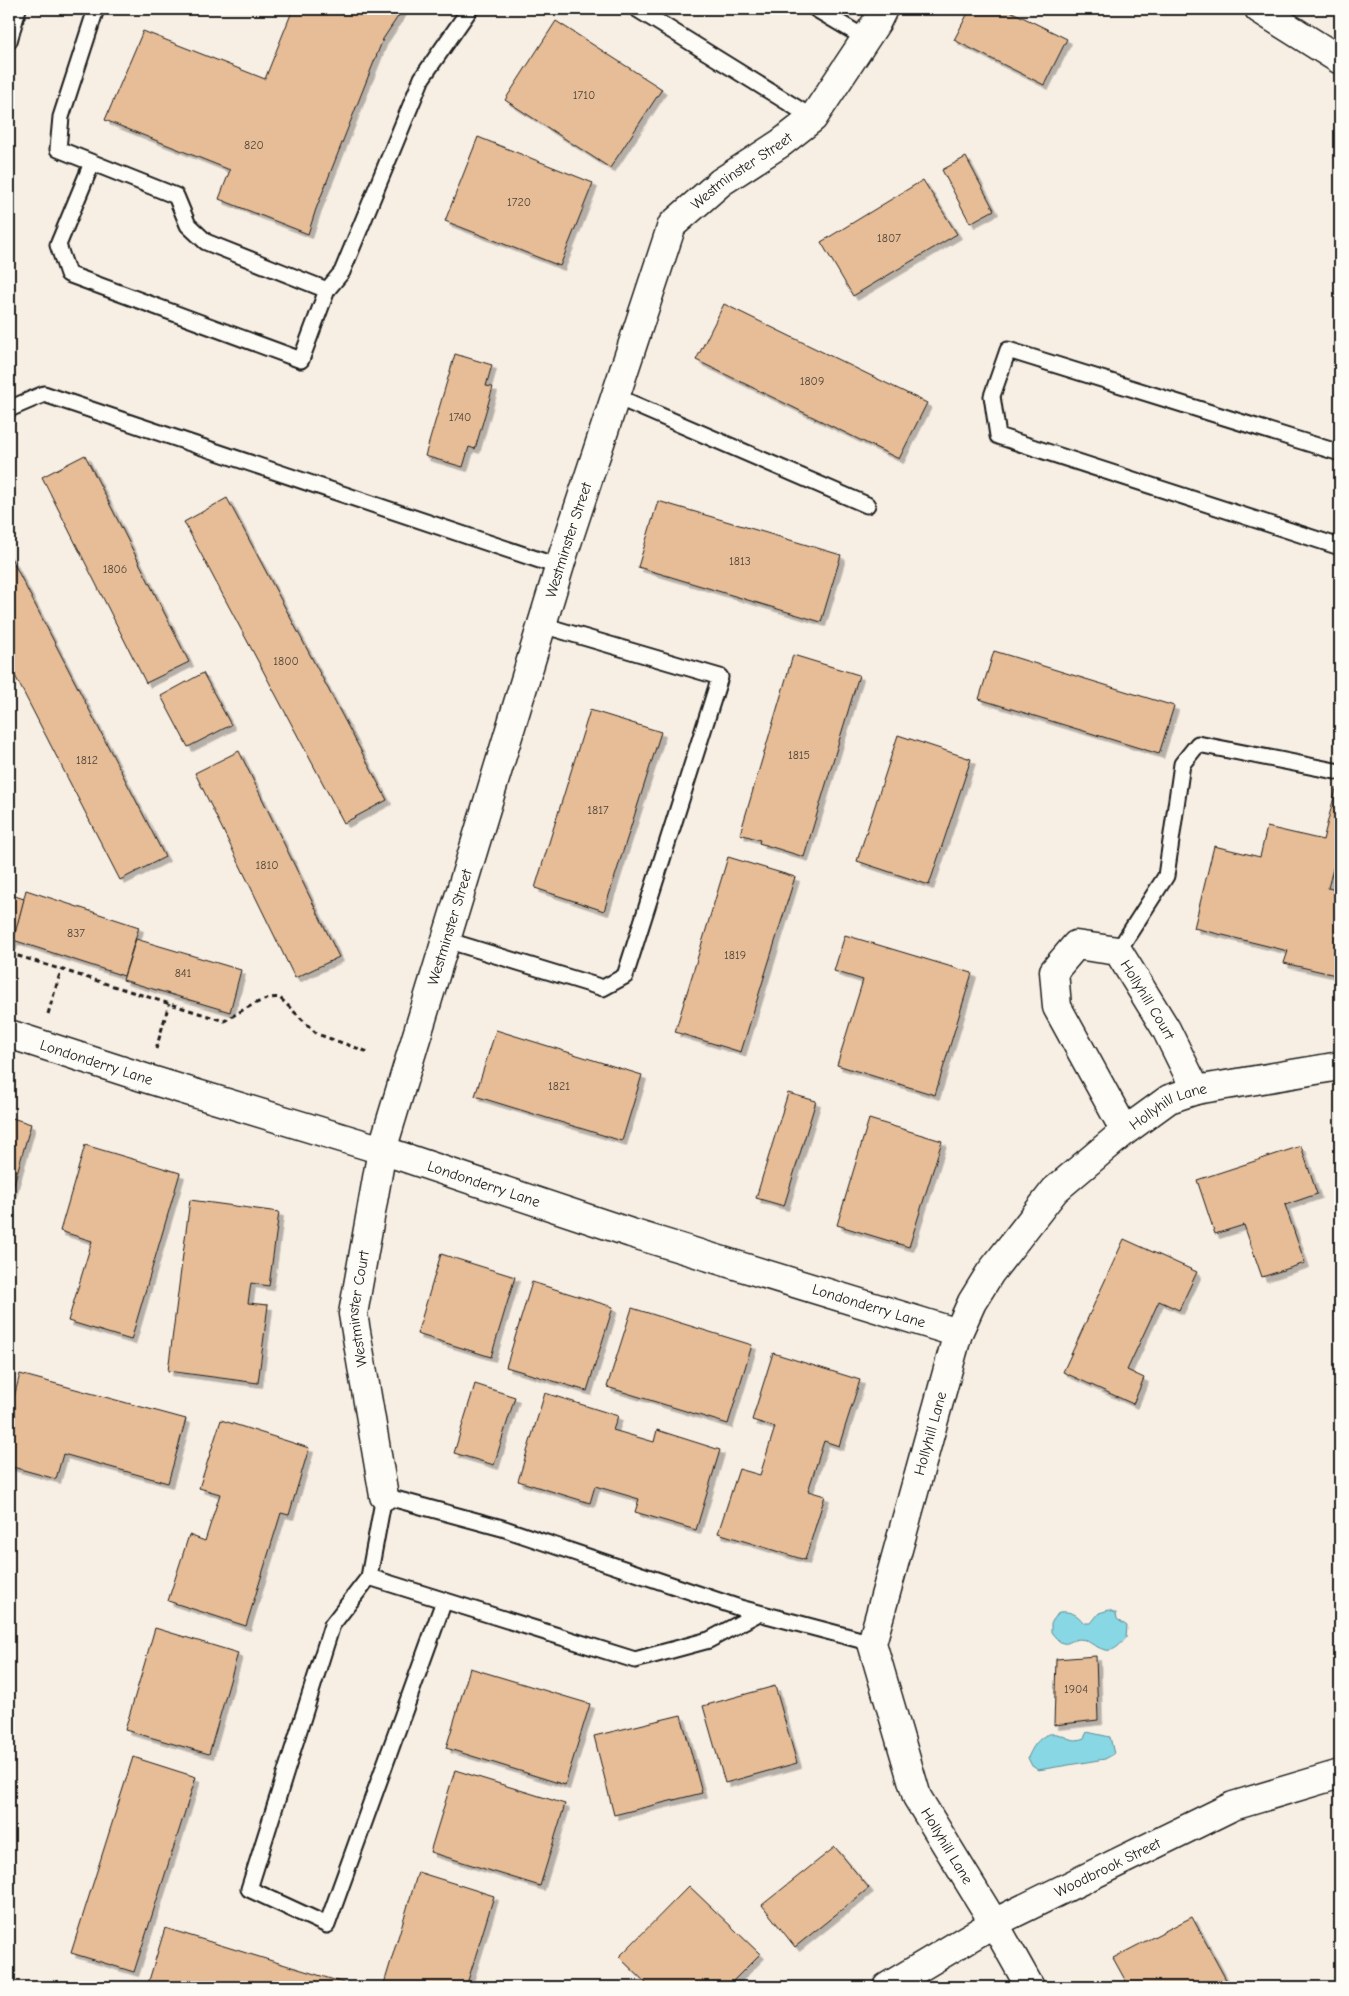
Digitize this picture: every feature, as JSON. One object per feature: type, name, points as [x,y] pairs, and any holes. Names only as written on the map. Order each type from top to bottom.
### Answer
[{"type":"street","name":"Westminster Street","points":[[382,1150],[542,625],[672,226],[721,182],[781,143],[813,118],[883,9]]},
{"type":"street","points":[[1259,9],[1340,60]]},
{"type":"street","name":"Hollyhill Court","points":[[1126,1131],[1057,1007],[1054,971],[1076,944],[1118,951],[1166,1029],[1196,1090]]},
{"type":"street","name":"Londonderry Lane","points":[[9,1034],[148,1079],[382,1150],[631,1233],[958,1333]]},
{"type":"street","name":"Hollyhill Lane","points":[[1030,1987],[994,1923],[917,1796],[872,1643],[958,1333],[972,1302],[990,1273],[1054,1190],[1169,1098],[1196,1090],[1340,1066]]},
{"type":"street","name":"Westminster Court","points":[[382,1150],[353,1314],[384,1496]]},
{"type":"street","name":"Woodbrook Street","points":[[887,1987],[994,1923],[1233,1806],[1340,1774]]},
{"type":"lane","points":[[9,41],[18,9]]},
{"type":"lane","points":[[96,9],[61,117],[58,148],[176,196],[188,225],[206,242],[327,290]]},
{"type":"lane","points":[[92,163],[58,245],[68,274],[301,360],[327,290],[342,272],[422,78],[470,9]]},
{"type":"lane","points":[[637,9],[813,118]]},
{"type":"lane","points":[[816,9],[865,38]]},
{"type":"lane","points":[[1340,453],[1008,350],[992,396],[998,436],[1340,547]]},
{"type":"lane","points":[[9,409],[44,394],[560,568]]},
{"type":"lane","points":[[617,397],[867,505]]},
{"type":"lane","points":[[446,940],[602,988],[625,976],[720,677],[542,625]]},
{"type":"lane","points":[[1118,951],[1166,876],[1182,764],[1198,744],[1340,772]]},
{"type":"lane","points":[[444,1601],[327,1925],[249,1890],[332,1625],[369,1577],[384,1496],[502,1528],[740,1608],[872,1643]]},
{"type":"lane","points":[[369,1577],[635,1660],[709,1640],[759,1613]]},
{"type":"path","points":[[9,953],[224,1021],[267,999],[280,998],[317,1034],[372,1052]]},
{"type":"path","points":[[48,1015],[61,970]]},
{"type":"path","points":[[156,1048],[169,1003]]},
{"type":"water","points":[[1109,1610],[1116,1613],[1117,1619],[1127,1626],[1126,1638],[1114,1649],[1103,1649],[1086,1640],[1079,1639],[1068,1643],[1061,1642],[1051,1632],[1051,1623],[1059,1612],[1076,1615],[1084,1623],[1091,1623],[1099,1613]]},
{"type":"water","points":[[1087,1732],[1110,1737],[1114,1754],[1105,1759],[1038,1770],[1032,1766],[1028,1758],[1032,1749],[1042,1737],[1057,1734],[1076,1740],[1084,1738]]},
{"type":"building","points":[[293,9],[403,9],[383,39],[316,209],[308,234],[219,199],[230,170],[105,120],[143,31],[265,79]]},
{"type":"building","points":[[970,9],[1006,9],[1067,39],[1044,85],[954,40]]},
{"type":"building","points":[[556,21],[662,89],[610,168],[505,100]]},
{"type":"building","points":[[478,137],[593,183],[560,266],[445,221]]},
{"type":"building","points":[[966,157],[994,210],[970,223],[942,170]]},
{"type":"building","points":[[923,180],[957,234],[853,296],[821,242]]},
{"type":"building","points":[[724,304],[927,403],[899,459],[696,360]]},
{"type":"building","points":[[455,354],[492,365],[486,386],[493,387],[475,449],[469,447],[463,467],[425,456]]},
{"type":"building","points":[[85,455],[189,662],[146,683],[42,477]]},
{"type":"building","points":[[227,498],[387,800],[344,823],[184,522]]},
{"type":"building","points":[[658,501],[841,555],[821,622],[638,567]]},
{"type":"building","points":[[9,554],[165,857],[120,880],[9,664]]},
{"type":"building","points":[[994,651],[1174,706],[1159,754],[979,699]]},
{"type":"building","points":[[793,655],[859,675],[804,857],[759,843],[760,840],[740,834]]},
{"type":"building","points":[[203,673],[231,725],[188,747],[161,696]]},
{"type":"building","points":[[590,710],[661,732],[604,911],[535,888]]},
{"type":"building","points":[[898,735],[971,759],[929,885],[857,861]]},
{"type":"building","points":[[239,751],[339,957],[295,978],[195,773]]},
{"type":"building","points":[[1336,789],[1340,790],[1340,850],[1338,849],[1328,888],[1340,891],[1340,976],[1284,963],[1288,951],[1194,928],[1214,846],[1260,857],[1267,827],[1323,840]]},
{"type":"building","points":[[728,857],[795,877],[741,1052],[675,1032]]},
{"type":"building","points":[[26,890],[139,927],[124,976],[13,940]]},
{"type":"building","points":[[9,894],[24,899],[12,945],[9,945]]},
{"type":"building","points":[[845,935],[972,973],[935,1095],[837,1065],[863,980],[834,971]]},
{"type":"building","points":[[136,939],[241,970],[230,1012],[123,980]]},
{"type":"building","points":[[496,1030],[642,1075],[622,1141],[475,1096]]},
{"type":"building","points":[[788,1093],[816,1101],[784,1206],[756,1198]]},
{"type":"building","points":[[9,1117],[31,1124],[9,1201]]},
{"type":"building","points":[[869,1119],[942,1141],[909,1247],[837,1225]]},
{"type":"building","points":[[85,1145],[180,1173],[131,1340],[68,1321],[92,1241],[60,1231]]},
{"type":"building","points":[[1301,1146],[1317,1194],[1285,1205],[1305,1263],[1262,1277],[1244,1225],[1215,1234],[1197,1180]]},
{"type":"building","points":[[190,1200],[279,1212],[269,1286],[251,1283],[248,1303],[268,1305],[258,1383],[168,1371]]},
{"type":"building","points":[[1124,1239],[1197,1272],[1179,1310],[1159,1301],[1127,1370],[1144,1378],[1133,1404],[1063,1372]]},
{"type":"building","points":[[441,1254],[515,1277],[491,1357],[417,1334]]},
{"type":"building","points":[[532,1282],[613,1307],[587,1391],[506,1367]]},
{"type":"building","points":[[632,1308],[752,1345],[728,1424],[607,1387]]},
{"type":"building","points":[[773,1353],[860,1380],[839,1446],[824,1441],[808,1491],[825,1496],[805,1560],[718,1533],[739,1469],[760,1475],[775,1427],[752,1420]]},
{"type":"building","points":[[20,1374],[186,1419],[168,1483],[63,1454],[56,1479],[9,1466],[9,1416]]},
{"type":"building","points":[[475,1384],[515,1397],[494,1465],[454,1453]]},
{"type":"building","points":[[545,1393],[618,1416],[613,1430],[654,1442],[657,1430],[720,1450],[696,1530],[635,1512],[639,1499],[595,1486],[590,1503],[518,1481]]},
{"type":"building","points":[[221,1420],[309,1448],[289,1515],[281,1513],[246,1626],[168,1601],[189,1535],[205,1541],[220,1494],[199,1488]]},
{"type":"building","points":[[155,1628],[238,1653],[209,1754],[125,1730]]},
{"type":"building","points":[[1096,1656],[1098,1720],[1054,1725],[1056,1659]]},
{"type":"building","points":[[470,1668],[590,1704],[565,1785],[446,1748]]},
{"type":"building","points":[[775,1686],[797,1763],[725,1783],[703,1706]]},
{"type":"building","points":[[681,1715],[702,1793],[614,1815],[594,1736]]},
{"type":"building","points":[[133,1757],[196,1777],[134,1972],[71,1953]]},
{"type":"building","points":[[455,1770],[565,1804],[540,1886],[430,1852]]},
{"type":"building","points":[[835,1847],[869,1888],[795,1947],[762,1905]]},
{"type":"building","points":[[418,1872],[494,1896],[466,1987],[383,1987]]},
{"type":"building","points":[[689,1886],[760,1954],[727,1987],[650,1987],[619,1957]]},
{"type":"building","points":[[1192,1917],[1230,1987],[1129,1987],[1113,1958]]},
{"type":"building","points":[[165,1928],[357,1987],[147,1987]]}]
